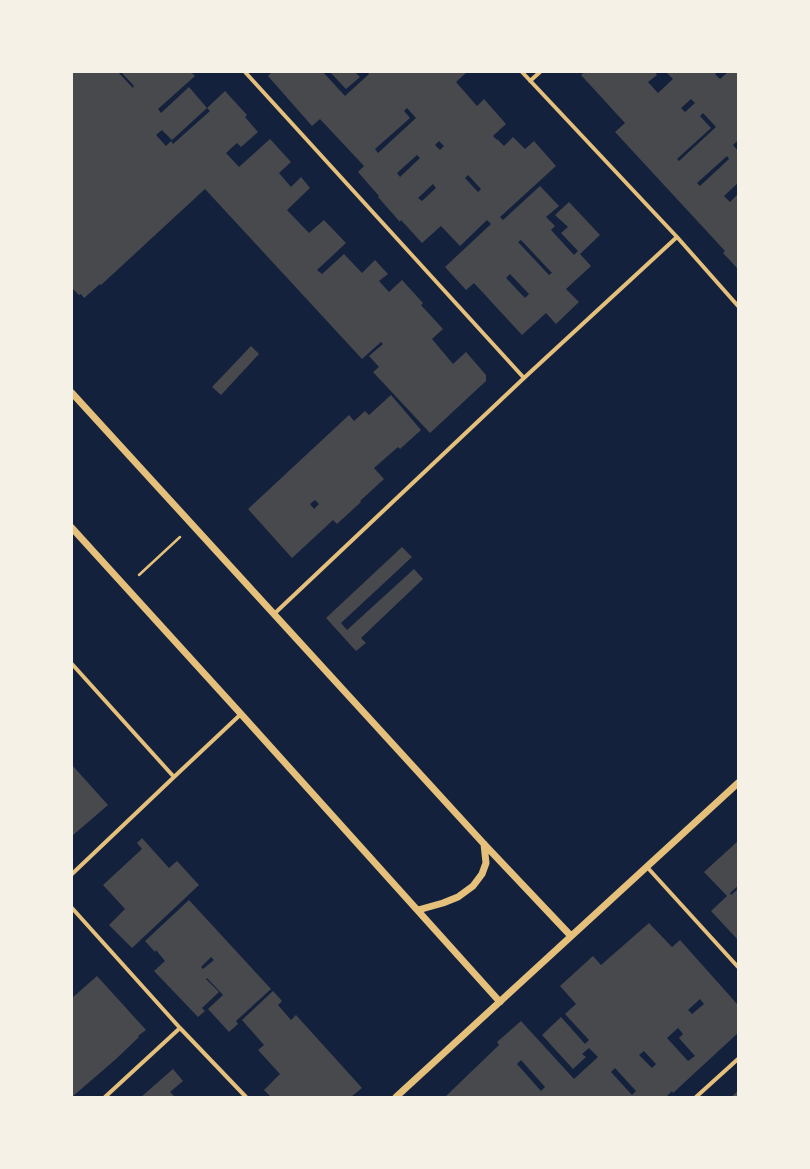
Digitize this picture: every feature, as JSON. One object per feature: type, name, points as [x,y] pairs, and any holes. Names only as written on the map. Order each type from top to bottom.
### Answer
[{"type":"street","points":[[245,72],[524,378]]},
{"type":"street","points":[[522,72],[677,237],[738,306]]},
{"type":"street","points":[[530,81],[540,72]]},
{"type":"street","points":[[274,614],[524,378],[677,237]]},
{"type":"street","points":[[72,393],[484,844],[571,936]]},
{"type":"street","points":[[72,528],[500,1002]]},
{"type":"street","points":[[72,664],[174,777]]},
{"type":"street","points":[[72,874],[241,714]]},
{"type":"street","points":[[396,1097],[738,783]]},
{"type":"street","points":[[418,910],[458,897],[472,886],[482,874],[486,863],[484,844]]},
{"type":"street","points":[[647,867],[738,967]]},
{"type":"street","points":[[72,908],[180,1028],[246,1097]]},
{"type":"street","points":[[105,1097],[180,1028]]},
{"type":"street","points":[[696,1097],[738,1059]]},
{"type":"path","points":[[126,587],[192,525]]},
{"type":"building","points":[[72,72],[118,72],[133,88],[134,86],[121,72],[191,72],[195,76],[158,109],[161,113],[189,87],[207,108],[225,91],[247,115],[245,117],[258,132],[241,147],[237,143],[226,153],[239,167],[270,139],[291,162],[279,173],[291,187],[301,177],[310,188],[287,210],[309,233],[324,220],[346,243],[317,270],[322,274],[344,254],[362,273],[375,260],[388,274],[379,281],[389,292],[402,280],[423,303],[421,305],[443,329],[432,339],[453,364],[466,352],[486,375],[486,381],[430,433],[373,372],[379,367],[369,356],[383,344],[381,342],[362,359],[205,189],[101,285],[100,284],[84,298],[81,294],[79,295],[72,288]],"holes":[[[207,108],[210,111],[173,144],[171,141],[166,146],[156,135],[162,130],[172,140]]]},
{"type":"building","points":[[272,72],[323,72],[345,96],[369,74],[368,72],[467,72],[456,82],[477,106],[484,99],[506,124],[493,136],[504,146],[513,137],[525,149],[534,141],[556,166],[500,217],[503,220],[540,186],[559,206],[546,217],[555,226],[551,230],[574,255],[578,251],[561,233],[568,227],[555,215],[569,202],[600,235],[580,254],[591,266],[566,289],[579,302],[556,324],[546,313],[522,335],[474,283],[466,290],[445,267],[491,224],[487,220],[460,246],[441,226],[422,243],[401,220],[400,222],[358,172],[364,166],[320,119],[312,126],[268,76]],"holes":[[[407,108],[416,118],[378,153],[375,149],[410,118],[404,111]],[[439,141],[444,146],[440,150],[435,145]],[[417,155],[420,158],[400,177],[397,173]],[[468,175],[481,189],[478,192],[465,178]],[[433,184],[436,188],[422,201],[418,198]],[[521,240],[552,273],[549,275],[518,242]],[[510,274],[529,294],[525,298],[506,278]]]},
{"type":"building","points":[[330,72],[355,72],[360,77],[346,89]]},
{"type":"building","points":[[584,72],[655,72],[657,75],[648,82],[658,93],[673,79],[666,72],[717,72],[715,74],[720,79],[728,72],[738,72],[738,140],[733,145],[738,151],[738,183],[724,196],[730,202],[738,194],[738,269],[723,253],[725,251],[615,132],[625,123],[581,75]],"holes":[[[691,99],[695,103],[685,112],[681,108]],[[703,113],[716,127],[679,161],[677,159],[711,128],[700,116]],[[727,156],[729,159],[700,186],[697,183]]]},
{"type":"building","points":[[251,346],[259,354],[221,395],[212,387]]},
{"type":"building","points":[[391,395],[421,430],[400,449],[398,447],[374,468],[384,479],[360,501],[361,502],[337,524],[333,520],[292,558],[248,509],[349,415],[354,421],[365,411],[369,415]],"holes":[[[315,500],[319,504],[314,509],[310,504]]]},
{"type":"building","points":[[402,547],[412,557],[341,623],[347,630],[414,569],[423,579],[361,638],[366,643],[356,651],[326,618]]},
{"type":"building","points":[[72,765],[108,805],[72,836]]},
{"type":"building","points":[[142,838],[169,868],[177,861],[199,885],[132,948],[109,925],[125,909],[103,885],[142,849],[137,843]]},
{"type":"building","points":[[738,841],[738,886],[730,893],[731,895],[738,889],[738,940],[711,911],[727,896],[704,872]]},
{"type":"building","points":[[189,900],[271,989],[236,1021],[238,1024],[229,1032],[208,1009],[223,995],[207,978],[206,979],[219,992],[202,1008],[205,1011],[198,1017],[154,971],[165,961],[156,950],[155,952],[145,941]],"holes":[[[211,957],[214,960],[203,969],[201,967]]]},
{"type":"building","points":[[649,923],[672,947],[680,940],[738,1005],[738,1033],[673,1093],[672,1091],[666,1097],[445,1097],[499,1045],[497,1042],[521,1021],[574,1079],[598,1057],[589,1048],[582,1054],[586,1057],[573,1069],[542,1035],[561,1017],[585,1044],[589,1040],[565,1014],[576,1004],[560,986],[593,956],[601,965]],"holes":[[[700,999],[704,1004],[692,1014],[688,1010]],[[678,1028],[683,1034],[679,1038],[695,1056],[688,1061],[667,1038]],[[644,1051],[656,1064],[652,1068],[639,1055]],[[521,1060],[545,1087],[541,1091],[517,1064]],[[615,1068],[636,1091],[632,1095],[611,1072]]]},
{"type":"building","points":[[97,976],[146,1030],[138,1036],[139,1037],[116,1059],[72,1097],[72,998]]},
{"type":"building","points":[[273,991],[282,1001],[278,1005],[291,1020],[296,1015],[362,1088],[351,1097],[271,1097],[264,1090],[280,1074],[258,1050],[264,1045],[242,1020]]},
{"type":"building","points":[[173,1069],[183,1081],[170,1092],[175,1097],[141,1097]]},
{"type":"building","points":[[738,1091],[738,1097],[731,1097]]}]
